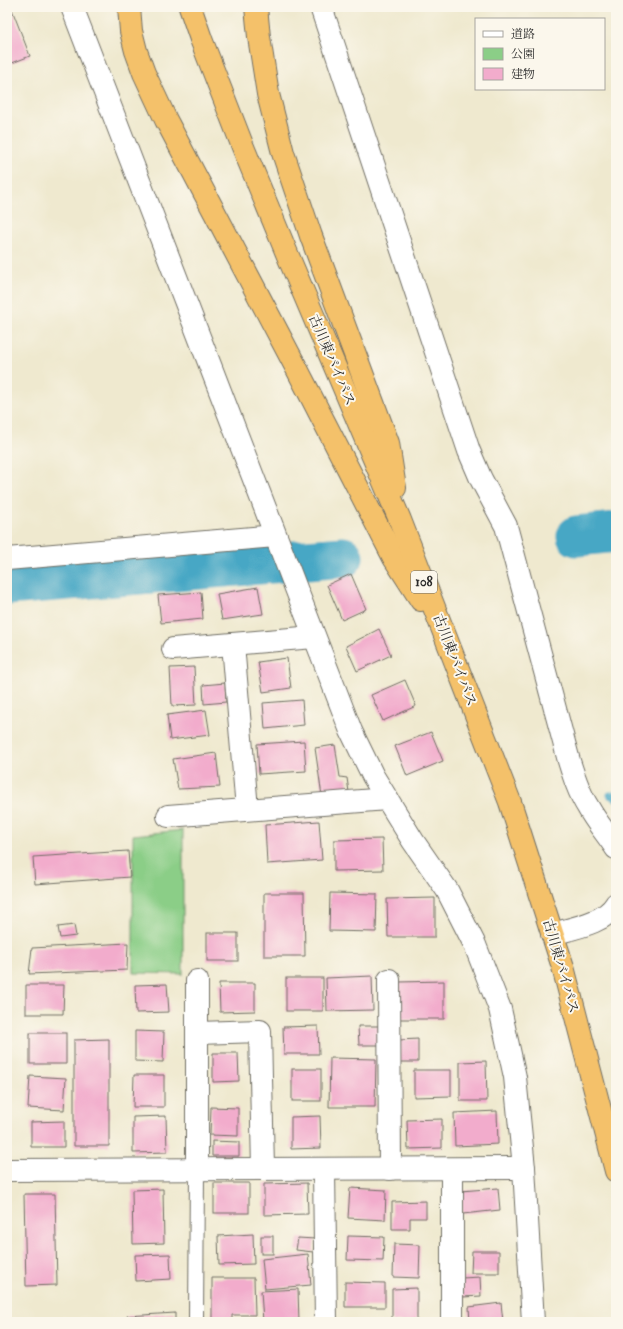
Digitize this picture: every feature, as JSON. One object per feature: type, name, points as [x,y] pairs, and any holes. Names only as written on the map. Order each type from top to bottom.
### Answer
[{"type":"highway","points":[[129,7],[131,31],[136,51],[144,74],[166,120],[297,369],[394,558],[449,645]]},
{"type":"highway","name":"古川東バイパス","points":[[190,7],[243,147],[400,520],[510,802],[563,967],[616,1171]]},
{"type":"highway","points":[[256,7],[266,82],[277,130],[311,236],[388,443],[400,520]]},
{"type":"street","points":[[72,7],[351,732],[373,776],[413,841],[447,890],[475,945],[500,1009],[515,1077],[524,1168],[533,1322]]},
{"type":"street","points":[[321,7],[469,451],[506,526],[569,761],[578,787],[588,808],[608,834],[616,848]]},
{"type":"street","points":[[7,559],[278,544]]},
{"type":"street","points":[[173,649],[314,637]]},
{"type":"street","points":[[233,644],[247,810]]},
{"type":"street","points":[[168,816],[388,799]]},
{"type":"street","points":[[552,934],[591,923],[613,909],[616,904]]},
{"type":"street","points":[[389,980],[390,1169]]},
{"type":"street","points":[[197,981],[198,1169]]},
{"type":"street","points":[[198,1033],[260,1031],[262,1169]]},
{"type":"street","points":[[7,1170],[524,1168]]},
{"type":"street","points":[[324,1169],[326,1322]]},
{"type":"street","points":[[452,1169],[452,1322]]},
{"type":"lane","points":[[196,1322],[198,1169]]},
{"type":"green space","points":[[183,830],[183,974],[133,973],[133,835]]},
{"type":"building","points":[[7,7],[11,7],[30,56],[7,65]]},
{"type":"building","points":[[351,574],[366,609],[342,620],[327,585]]},
{"type":"building","points":[[258,587],[263,614],[222,620],[217,594]]},
{"type":"building","points":[[201,592],[203,619],[161,623],[158,595]]},
{"type":"building","points":[[379,629],[391,655],[357,671],[346,646]]},
{"type":"building","points":[[287,658],[291,688],[263,692],[258,662]]},
{"type":"building","points":[[194,667],[196,705],[172,706],[170,668]]},
{"type":"building","points":[[405,680],[416,706],[383,721],[371,695]]},
{"type":"building","points":[[225,683],[226,702],[204,704],[203,685]]},
{"type":"building","points":[[302,700],[304,725],[265,729],[263,703]]},
{"type":"building","points":[[206,710],[210,735],[170,740],[167,715]]},
{"type":"building","points":[[431,732],[443,761],[407,776],[395,746]]},
{"type":"building","points":[[304,741],[306,771],[259,774],[257,744]]},
{"type":"building","points":[[335,745],[340,777],[347,778],[349,792],[322,796],[315,748]]},
{"type":"building","points":[[216,753],[220,787],[178,789],[173,759]]},
{"type":"building","points":[[319,821],[322,860],[267,864],[265,825]]},
{"type":"building","points":[[382,839],[383,870],[334,871],[334,840]]},
{"type":"building","points":[[128,851],[130,877],[35,884],[33,857]]},
{"type":"building","points":[[264,893],[304,893],[305,956],[264,956]]},
{"type":"building","points":[[330,893],[377,894],[376,932],[329,931]]},
{"type":"building","points":[[435,898],[435,937],[388,937],[387,899]]},
{"type":"building","points":[[74,925],[76,936],[60,938],[58,927]]},
{"type":"building","points":[[207,933],[238,933],[238,961],[207,961]]},
{"type":"building","points":[[128,943],[127,970],[29,974],[32,948]]},
{"type":"building","points":[[372,976],[373,1010],[327,1011],[326,978]]},
{"type":"building","points":[[286,978],[323,978],[323,1011],[286,1011]]},
{"type":"building","points":[[444,981],[444,1019],[399,1019],[399,982]]},
{"type":"building","points":[[219,983],[255,983],[255,1011],[220,1012]]},
{"type":"building","points":[[167,984],[169,1012],[136,1013],[135,985]]},
{"type":"building","points":[[26,985],[64,985],[63,1014],[26,1014]]},
{"type":"building","points":[[318,1026],[319,1054],[284,1054],[283,1027]]},
{"type":"building","points":[[358,1026],[379,1026],[379,1045],[359,1045]]},
{"type":"building","points":[[135,1031],[164,1032],[163,1062],[135,1061]]},
{"type":"building","points":[[30,1033],[66,1033],[66,1064],[30,1064]]},
{"type":"building","points":[[109,1039],[109,1146],[74,1146],[74,1040]]},
{"type":"building","points":[[418,1039],[418,1062],[400,1062],[399,1040]]},
{"type":"building","points":[[213,1053],[238,1053],[239,1081],[213,1082]]},
{"type":"building","points":[[330,1058],[376,1059],[375,1107],[329,1107]]},
{"type":"building","points":[[486,1061],[487,1101],[460,1101],[460,1062]]},
{"type":"building","points":[[292,1069],[321,1069],[321,1101],[292,1101]]},
{"type":"building","points":[[414,1070],[451,1070],[451,1096],[414,1097]]},
{"type":"building","points":[[134,1075],[164,1075],[164,1107],[133,1107]]},
{"type":"building","points":[[30,1076],[66,1078],[64,1110],[28,1108]]},
{"type":"building","points":[[211,1107],[238,1108],[238,1136],[210,1135]]},
{"type":"building","points":[[497,1111],[498,1144],[455,1146],[454,1113]]},
{"type":"building","points":[[166,1116],[167,1152],[133,1153],[133,1117]]},
{"type":"building","points":[[320,1116],[321,1148],[291,1149],[291,1117]]},
{"type":"building","points":[[442,1119],[442,1148],[408,1149],[407,1120]]},
{"type":"building","points":[[64,1121],[64,1147],[31,1147],[31,1122]]},
{"type":"building","points":[[212,1141],[239,1142],[239,1156],[212,1156]]},
{"type":"building","points":[[214,1183],[249,1183],[249,1213],[214,1213]]},
{"type":"building","points":[[307,1183],[308,1214],[264,1215],[264,1184]]},
{"type":"building","points":[[350,1188],[386,1190],[385,1220],[348,1218]]},
{"type":"building","points":[[498,1188],[500,1210],[463,1214],[461,1191]]},
{"type":"building","points":[[163,1189],[164,1243],[133,1244],[132,1190]]},
{"type":"building","points":[[24,1194],[55,1194],[57,1285],[26,1286]]},
{"type":"building","points":[[426,1201],[426,1218],[410,1218],[410,1229],[392,1229],[392,1202]]},
{"type":"building","points":[[253,1234],[254,1264],[219,1265],[218,1236]]},
{"type":"building","points":[[261,1236],[273,1236],[273,1254],[261,1254]]},
{"type":"building","points":[[348,1236],[384,1237],[383,1261],[347,1260]]},
{"type":"building","points":[[298,1238],[315,1239],[313,1252],[296,1250]]},
{"type":"building","points":[[394,1244],[420,1245],[419,1278],[393,1277]]},
{"type":"building","points":[[472,1251],[499,1251],[499,1273],[471,1273]]},
{"type":"building","points":[[170,1254],[171,1279],[136,1281],[135,1255]]},
{"type":"building","points":[[308,1254],[311,1285],[265,1289],[262,1259]]},
{"type":"building","points":[[480,1277],[481,1296],[463,1297],[462,1278]]},
{"type":"building","points":[[212,1278],[254,1278],[255,1315],[232,1315],[232,1322],[212,1322]]},
{"type":"building","points":[[345,1282],[385,1283],[385,1307],[345,1307]]},
{"type":"building","points":[[417,1288],[417,1322],[392,1322],[392,1289]]},
{"type":"building","points":[[298,1289],[299,1322],[263,1322],[261,1291]]},
{"type":"building","points":[[501,1303],[503,1322],[470,1322],[469,1307]]},
{"type":"building","points":[[175,1313],[175,1322],[127,1322],[127,1316]]},
{"type":"waterway","points":[[577,536],[616,532]]},
{"type":"waterway","points":[[7,585],[343,557]]},
{"type":"waterway","points":[[616,795],[610,795],[616,798]]}]
